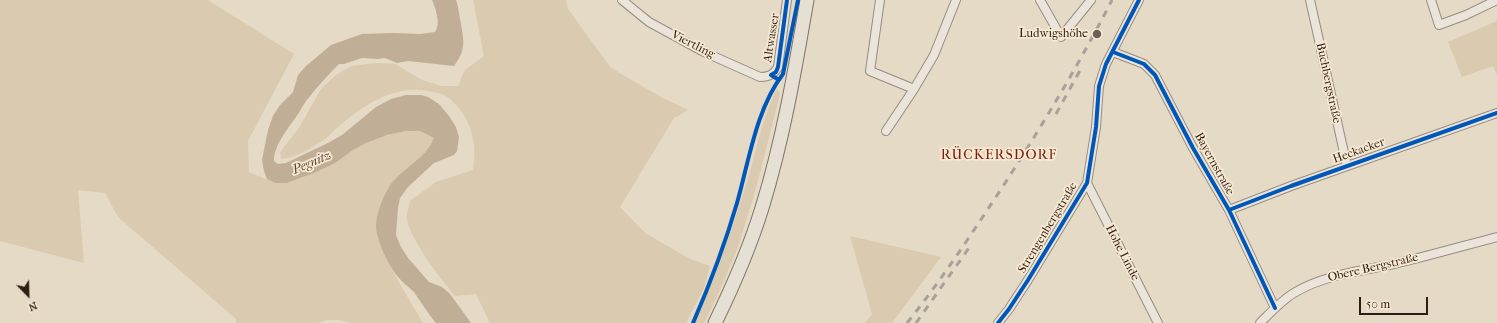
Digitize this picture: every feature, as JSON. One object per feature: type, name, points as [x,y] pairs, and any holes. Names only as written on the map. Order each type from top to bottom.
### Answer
[{"type":"main road","points":[[715,323],[742,263],[762,208],[785,123],[794,82],[807,0]]},
{"type":"street","name":"Viertling","points":[[622,0],[649,22],[704,52],[760,77],[767,77],[770,75]]},
{"type":"street","name":"Altwasser","points":[[770,75],[776,72],[778,67],[788,0]]},
{"type":"street","points":[[880,0],[870,71],[914,89]]},
{"type":"street","points":[[886,131],[914,89],[934,55],[956,0]]},
{"type":"street","points":[[1040,0],[1061,37],[1091,0]]},
{"type":"street","name":"Strengenbergstraße","points":[[998,323],[1010,309],[1087,183],[1096,127],[1099,86],[1106,64],[1139,0]]},
{"type":"street","name":"Buchbergstraße","points":[[1310,0],[1347,166]]},
{"type":"street","points":[[1431,0],[1439,25],[1466,15],[1497,0]]},
{"type":"street","name":"Bayernstraße","points":[[1113,52],[1144,64],[1155,75],[1193,148],[1229,210],[1275,308]]},
{"type":"street","name":"Heckacker","points":[[1229,210],[1291,186],[1497,113]]},
{"type":"street","name":"Hohe Linde","points":[[1087,183],[1158,323]]},
{"type":"street","name":"Obere Bergstraße","points":[[1260,323],[1275,308],[1294,293],[1325,279],[1396,263],[1497,237]]},
{"type":"shaded area","points":[[0,0],[208,0],[294,54],[248,141],[249,172],[275,183],[287,183],[302,178],[366,143],[387,135],[406,131],[420,131],[435,138],[420,157],[396,179],[388,189],[380,205],[377,222],[379,237],[383,249],[403,289],[423,323],[352,323],[339,320],[326,320],[317,323],[236,323],[236,319],[118,217],[105,193],[78,190],[84,263],[0,241]]},
{"type":"shaded area","points":[[473,0],[566,0],[568,9],[611,68],[661,97],[688,110],[674,118],[620,207],[645,233],[690,259],[710,266],[704,288],[686,323],[490,323],[476,294],[455,296],[420,248],[409,227],[407,217],[410,201],[436,182],[473,170],[474,144],[470,127],[462,112],[449,98],[444,95],[428,91],[415,90],[403,91],[379,98],[338,127],[325,139],[309,149],[298,155],[281,159],[280,152],[299,128],[321,89],[336,75],[351,66],[376,63],[395,64],[422,80],[442,86],[458,86],[465,70],[484,56]]},
{"type":"shaded area","points":[[1497,21],[1497,75],[1493,66],[1462,77],[1448,42]]},
{"type":"shaded area","points":[[777,89],[780,94],[757,185],[738,247],[717,297],[704,323],[695,323],[729,237],[763,125],[771,101]]},
{"type":"shaded area","points":[[850,236],[941,257],[892,323],[865,323],[872,314]]},
{"type":"water","name":"Pegnitz","points":[[432,0],[456,0],[462,30],[463,46],[461,55],[454,66],[408,61],[397,63],[385,58],[362,58],[344,64],[339,64],[305,103],[285,132],[276,149],[274,161],[278,164],[286,163],[328,143],[342,135],[376,107],[391,99],[406,95],[421,95],[428,97],[439,104],[456,127],[459,137],[457,151],[454,155],[434,163],[408,187],[400,198],[396,235],[408,258],[429,282],[442,287],[450,294],[471,323],[436,323],[414,292],[398,277],[384,254],[377,233],[376,222],[388,188],[396,178],[426,151],[434,138],[420,131],[406,131],[387,135],[353,150],[335,163],[287,183],[275,183],[267,179],[262,160],[268,130],[273,116],[280,105],[293,92],[298,75],[306,66],[331,45],[362,34],[420,34],[435,32],[438,21]]},
{"type":"railway","points":[[907,323],[959,253],[1021,158],[1068,80],[1112,0]]},
{"type":"railway","points":[[1056,114],[1083,65]]},
{"type":"railway","points":[[916,323],[971,245]]},
{"type":"cycle path","points":[[779,80],[771,75],[776,72],[778,67],[787,0]]},
{"type":"cycle path","points":[[693,323],[727,234],[760,119],[766,103],[783,74],[798,0]]},
{"type":"cycle path","points":[[998,323],[1028,280],[1087,183],[1096,127],[1099,86],[1106,64],[1139,0]]},
{"type":"cycle path","points":[[1113,52],[1144,64],[1155,75],[1193,148],[1229,210],[1275,308]]},
{"type":"cycle path","points":[[1229,210],[1291,186],[1497,113]]},
{"type":"place","name":"Ludwigshöhe","points":[[1097,34]]},
{"type":"district","name":"RÜCKERSDORF","points":[[999,156]]}]
